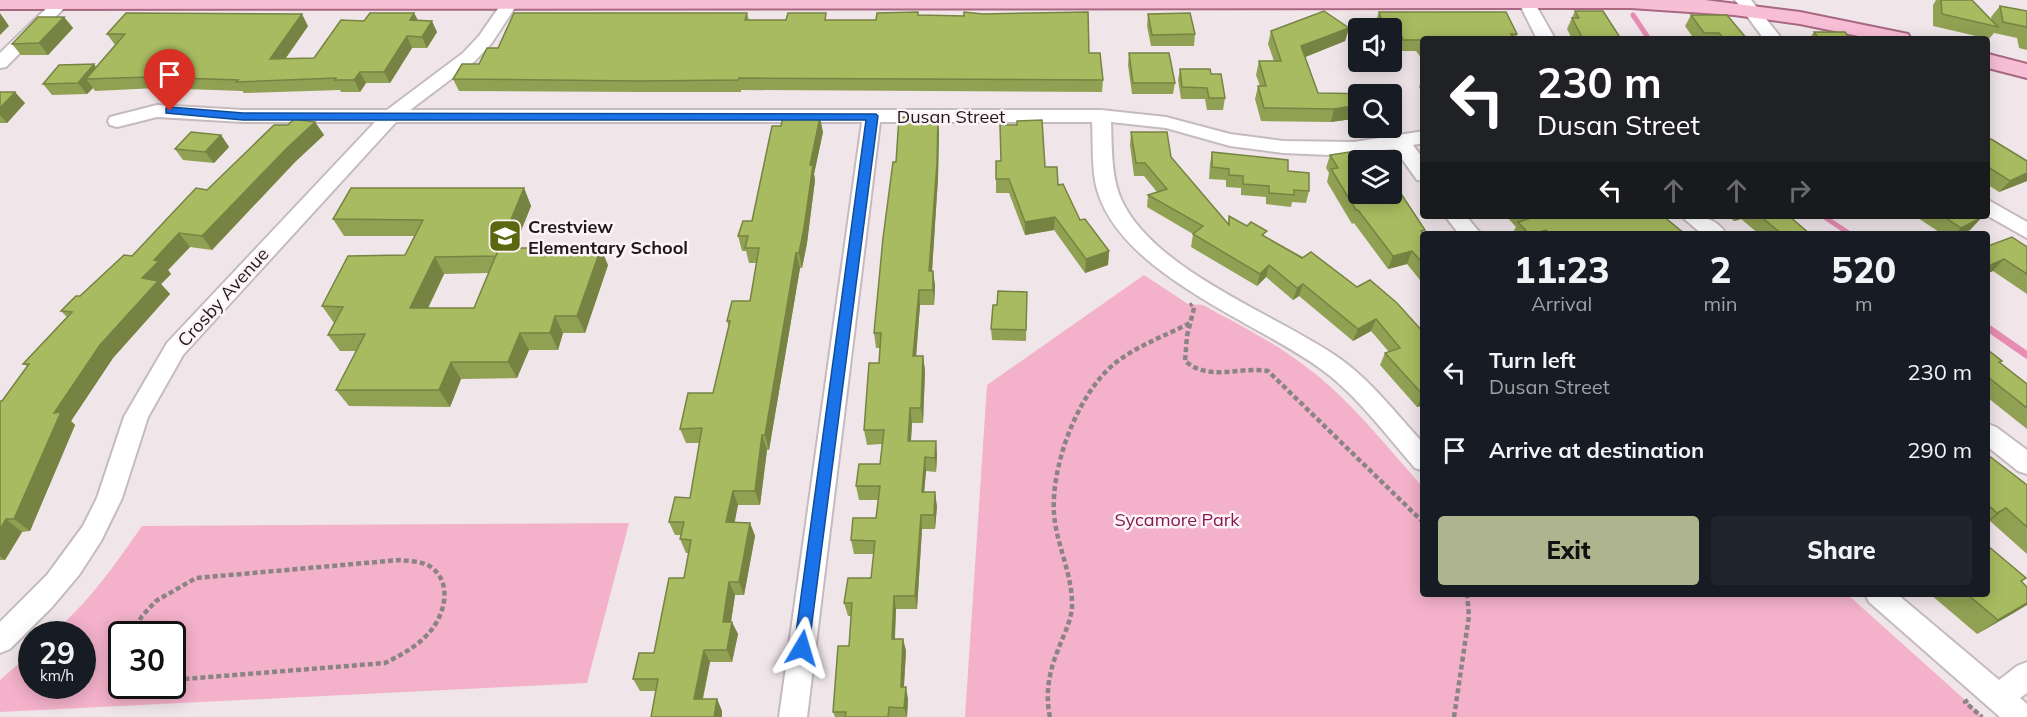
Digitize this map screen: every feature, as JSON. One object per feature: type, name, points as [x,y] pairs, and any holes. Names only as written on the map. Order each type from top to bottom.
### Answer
[{"type":"main road","points":[[0,3],[1642,3],[1747,5],[1887,36]]},
{"type":"main road","points":[[1990,62],[2027,71]]},
{"type":"street","points":[[0,63],[62,2]]},
{"type":"street","name":"Crosby Avenue","points":[[0,640],[62,576],[87,542],[114,487],[137,412],[175,349],[391,116],[469,57],[485,40],[512,2]]},
{"type":"street","points":[[1527,3],[1544,36]]},
{"type":"street","points":[[1747,5],[1771,36]]},
{"type":"street","name":"Dusan Street","points":[[117,120],[157,111],[243,116],[1101,116],[1161,122],[1234,140],[1277,147],[1322,149],[1401,143],[1420,138]]},
{"type":"street","points":[[793,717],[872,116]]},
{"type":"street","points":[[1101,116],[1105,181],[1122,219],[1152,253],[1194,285],[1287,334],[1331,364],[1362,392],[1420,457]]},
{"type":"street","points":[[1401,143],[1420,169]]},
{"type":"street","points":[[1990,208],[2027,231]]},
{"type":"street","points":[[1458,219],[1468,231]]},
{"type":"street","points":[[1695,219],[1712,231]]},
{"type":"street","points":[[1990,436],[2027,464]]},
{"type":"street","points":[[1881,597],[2021,717]]},
{"type":"street","points":[[1999,698],[2027,675]]},
{"type":"path","points":[[1181,297],[1194,308],[1185,361],[1191,367],[1197,372],[1209,374],[1249,368],[1268,372],[1420,519]]},
{"type":"path","points":[[1050,717],[1048,686],[1055,655],[1069,627],[1072,606],[1054,513],[1054,491],[1067,441],[1090,391],[1113,364],[1190,323]]},
{"type":"path","points":[[139,621],[156,601],[196,578],[399,560],[418,562],[431,567],[440,577],[445,590],[444,605],[431,631],[404,654],[385,663],[186,680]]},
{"type":"path","points":[[1454,717],[1469,616],[1467,597]]},
{"type":"green space","name":"Sycamore Park","points":[[1144,275],[1188,304],[1203,305],[1293,357],[1337,393],[1420,484],[1420,597],[1850,597],[1984,717],[965,717],[987,385]]},
{"type":"green space","points":[[629,523],[587,683],[0,712],[0,680],[18,664],[18,699],[96,699],[96,621],[66,621],[111,569],[142,526]]},
{"type":"building","points":[[1941,0],[1972,0],[1998,27],[1942,14]]},
{"type":"building","points":[[2000,6],[2027,11],[2027,27],[2003,22]]},
{"type":"building","points":[[1324,11],[1348,27],[1301,46],[1318,93],[1348,94],[1348,107],[1334,109],[1264,108],[1258,86],[1266,86],[1259,61],[1281,61],[1271,31]]},
{"type":"building","points":[[1575,11],[1603,11],[1619,36],[1581,36],[1572,18],[1579,18]]},
{"type":"building","points":[[918,12],[918,15],[964,16],[964,12],[983,14],[1088,12],[1089,53],[1100,53],[1103,80],[453,79],[462,64],[479,64],[487,48],[498,48],[514,13],[747,13],[745,20],[786,20],[788,13],[826,13],[825,20],[876,20],[877,13]]},
{"type":"building","points":[[1379,12],[1506,12],[1517,34],[1511,34],[1512,36],[1420,36],[1420,40],[1403,40],[1402,18],[1381,18]]},
{"type":"building","points":[[126,13],[302,14],[270,59],[314,58],[341,20],[364,21],[370,13],[414,13],[410,20],[432,21],[422,37],[407,36],[384,72],[360,72],[354,80],[335,80],[336,78],[236,82],[238,80],[149,77],[86,79],[125,34],[107,34]]},
{"type":"building","points":[[1190,13],[1195,34],[1152,35],[1148,14]]},
{"type":"building","points":[[1691,15],[1727,15],[1744,36],[1722,36],[1719,33],[1704,33]]},
{"type":"building","points":[[38,17],[64,17],[39,43],[12,44]]},
{"type":"building","points":[[1814,32],[1845,32],[1848,36],[1817,36]]},
{"type":"building","points":[[1129,53],[1169,53],[1175,83],[1133,83]]},
{"type":"building","points":[[94,64],[78,83],[43,84],[59,65]]},
{"type":"building","points":[[1180,69],[1210,69],[1211,74],[1221,74],[1225,98],[1209,98],[1207,88],[1182,87]]},
{"type":"building","points":[[0,92],[15,92],[0,108]]},
{"type":"building","points":[[783,117],[820,117],[810,165],[813,165],[804,228],[799,253],[796,253],[765,435],[762,435],[755,491],[733,491],[726,522],[750,523],[739,582],[729,582],[723,622],[732,622],[727,650],[704,650],[694,699],[717,699],[714,717],[651,717],[658,679],[633,679],[639,653],[654,653],[669,578],[684,578],[691,540],[680,539],[684,522],[669,522],[675,497],[690,498],[702,428],[680,429],[688,393],[713,393],[730,321],[727,321],[732,301],[750,301],[759,248],[745,248],[748,236],[738,236],[743,221],[752,221],[772,126],[781,126]]},
{"type":"building","points":[[899,117],[938,117],[929,271],[933,271],[933,290],[919,290],[913,356],[923,356],[921,408],[910,408],[908,441],[936,441],[935,458],[925,457],[922,492],[935,492],[934,515],[921,515],[915,596],[894,596],[892,639],[903,639],[901,687],[906,687],[904,708],[889,707],[888,717],[845,717],[846,712],[833,712],[838,646],[849,646],[852,603],[844,603],[848,578],[871,578],[875,541],[851,540],[853,518],[876,518],[880,486],[856,486],[859,464],[880,464],[884,430],[864,430],[869,363],[879,363],[881,333],[874,333],[883,238],[893,162],[896,162]]},
{"type":"building","points":[[294,119],[315,122],[202,236],[179,233],[154,260],[159,261],[142,278],[158,281],[100,345],[54,413],[61,412],[14,519],[6,519],[0,529],[0,401],[29,364],[23,364],[72,312],[61,311],[124,255],[132,256],[196,188],[207,190],[274,125],[288,125]]},
{"type":"building","points":[[1042,120],[1045,167],[1057,167],[1058,185],[1063,184],[1080,220],[1085,219],[1109,251],[1086,259],[1055,217],[1025,222],[1009,179],[996,179],[996,161],[1001,161],[1000,125],[1017,125],[1017,121]]},
{"type":"building","points":[[191,132],[221,135],[205,152],[175,149]]},
{"type":"building","points":[[1131,132],[1167,132],[1171,157],[1229,225],[1229,216],[1247,226],[1251,222],[1267,231],[1262,235],[1302,258],[1311,252],[1357,287],[1370,280],[1397,303],[1420,329],[1420,392],[1385,353],[1400,348],[1376,319],[1358,329],[1303,284],[1297,288],[1269,265],[1260,274],[1193,234],[1203,226],[1148,195],[1167,189],[1145,163],[1136,163]]},
{"type":"building","points":[[1990,139],[2027,161],[2027,173],[2010,181],[1990,168]]},
{"type":"building","points":[[1212,152],[1288,160],[1288,171],[1309,173],[1309,191],[1294,190],[1294,195],[1269,193],[1269,186],[1243,184],[1243,176],[1229,175],[1229,169],[1212,167]]},
{"type":"building","points":[[1348,152],[1348,197],[1331,169],[1338,168],[1330,155]]},
{"type":"building","points":[[351,188],[524,188],[499,248],[601,248],[577,316],[555,316],[550,333],[520,333],[508,362],[451,362],[439,390],[336,390],[365,334],[328,335],[343,307],[322,306],[348,256],[405,255],[423,220],[333,219]],"holes":[[[496,256],[474,308],[410,308],[435,257]]]},
{"type":"building","points":[[1402,195],[1425,230],[1420,231],[1420,260],[1412,251],[1393,256],[1352,204],[1402,204]]},
{"type":"building","points":[[1528,219],[1667,219],[1681,231],[1526,231],[1518,222]]},
{"type":"building","points":[[1764,219],[1792,219],[1806,231],[1778,231]]},
{"type":"building","points":[[1948,219],[1979,219],[1961,228]]},
{"type":"building","points":[[2012,237],[2027,247],[2027,274],[2004,259],[1990,265],[1990,245]]},
{"type":"building","points":[[998,291],[1027,292],[1026,330],[991,329],[993,305],[997,305]]},
{"type":"building","points":[[1990,352],[2002,361],[1999,362],[2027,384],[2027,408],[1990,379]]},
{"type":"building","points":[[1990,457],[2027,485],[2027,527],[2006,508],[1997,513],[1990,507]]},
{"type":"building","points":[[1990,548],[2026,578],[2021,581],[2027,587],[2027,603],[1998,620],[1971,597],[1990,597]]},
{"type":"waterway","points":[[1633,15],[1647,36]]},
{"type":"waterway","points":[[1828,219],[1846,231]]},
{"type":"waterway","points":[[1990,329],[2027,355]]},
{"type":"place","name":"Crestview Elementary School","points":[[505,236]]},
{"type":"route","points":[[170,111],[243,116],[872,116],[802,648]]}]
